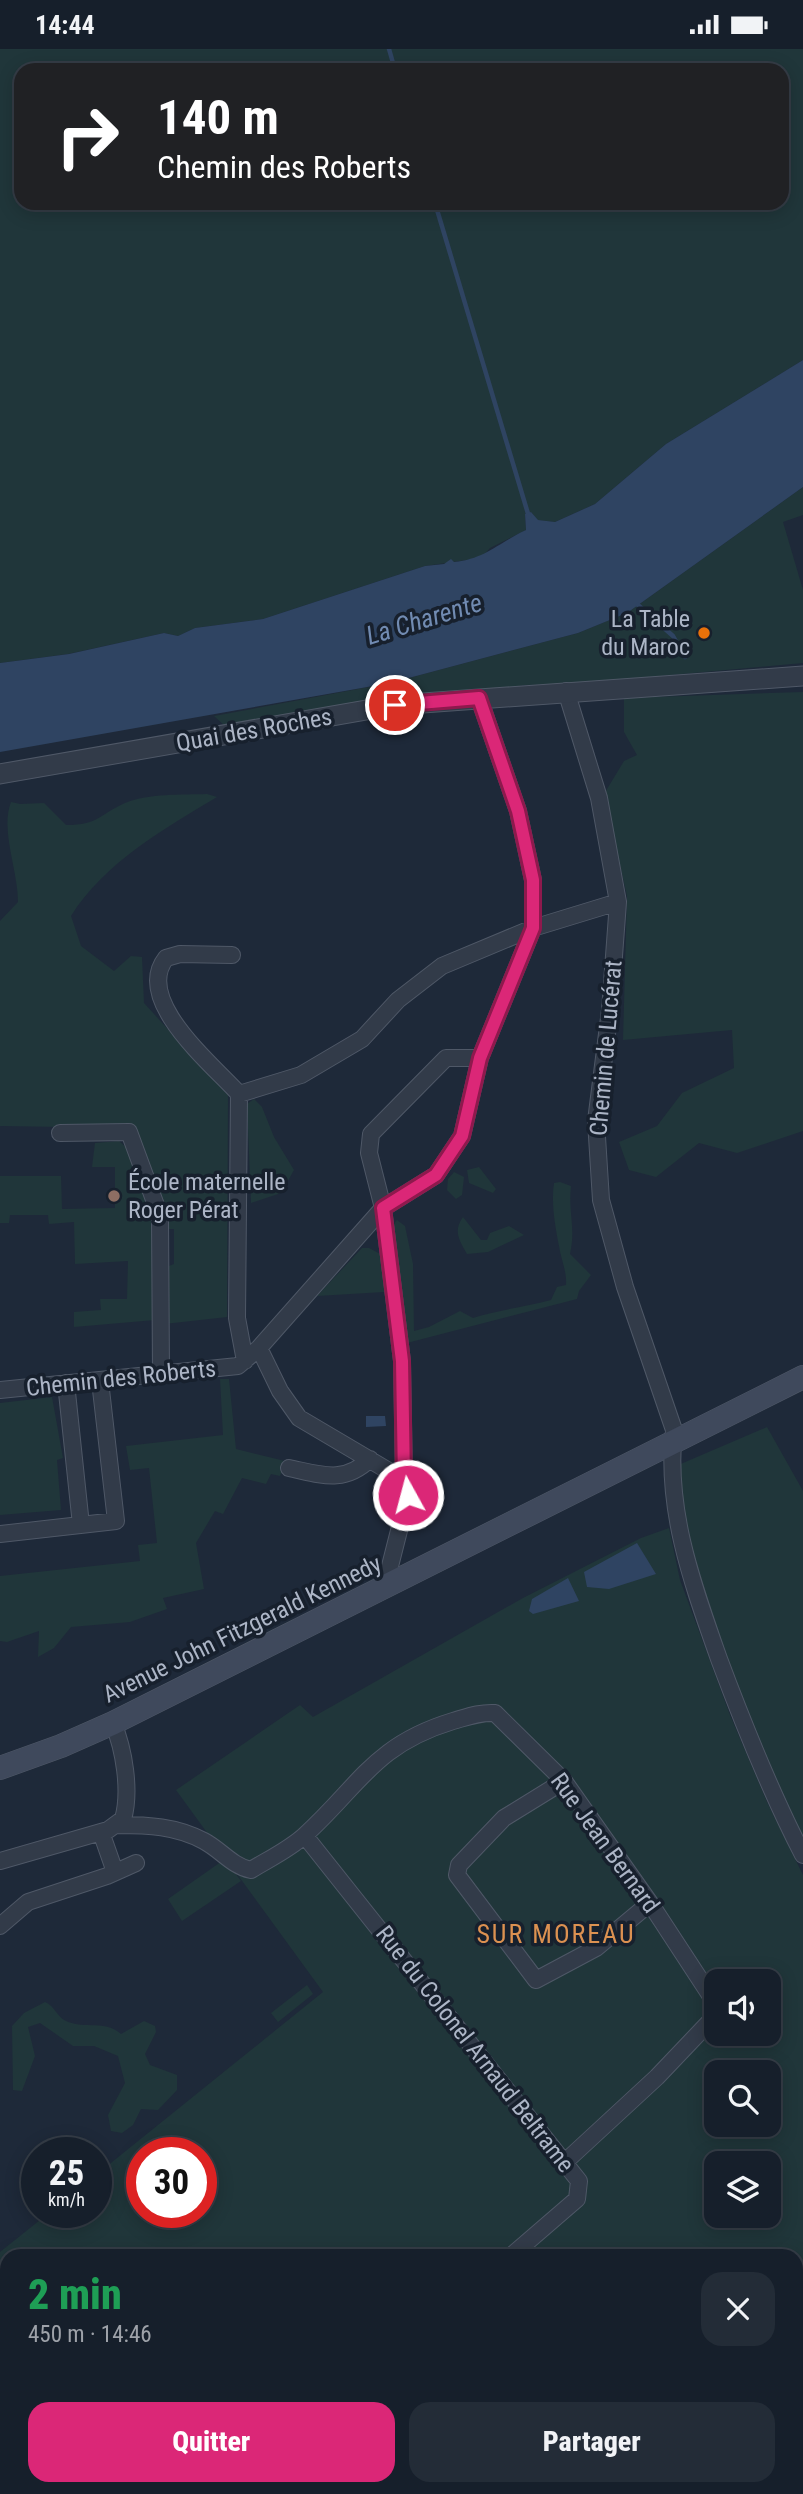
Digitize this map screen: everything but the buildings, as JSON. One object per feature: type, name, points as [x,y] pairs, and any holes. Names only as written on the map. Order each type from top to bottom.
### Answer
[{"type":"main road","name":"Avenue John Fitzgerald Kennedy","points":[[0,1768],[61,1746],[113,1723],[803,1377]]},
{"type":"street","name":"Quai des Roches","points":[[0,774],[395,705],[803,676]]},
{"type":"street","name":"Chemin de Lucérat","points":[[566,691],[599,797],[618,902],[610,1010],[596,1121],[601,1200],[625,1287],[674,1430],[681,1542],[700,1605],[749,1739],[803,1855]]},
{"type":"street","name":"Chemin des Roberts","points":[[0,1390],[238,1366],[259,1347],[383,1208],[436,1175],[462,1136],[480,1058],[533,928],[533,880],[518,811],[479,698]]},
{"type":"street","points":[[239,1094],[301,1075],[362,1039],[398,1000],[442,966],[533,928],[618,902]]},
{"type":"street","points":[[232,955],[180,954],[166,958],[156,977],[157,991],[168,1015],[239,1094],[237,1318],[245,1361]]},
{"type":"street","points":[[392,1583],[388,1574],[408,1495],[404,1480],[402,1361],[383,1208],[369,1153],[371,1134],[446,1058],[480,1058]]},
{"type":"street","points":[[60,1133],[129,1132],[160,1216],[161,1374]]},
{"type":"street","points":[[259,1347],[280,1391],[299,1418],[404,1480]]},
{"type":"street","points":[[0,1534],[116,1521],[100,1381]]},
{"type":"street","points":[[66,1383],[81,1525]]},
{"type":"street","points":[[289,1468],[325,1476],[345,1476],[358,1472],[370,1459]]},
{"type":"street","name":"Rue Jean Bernard","points":[[117,1825],[168,1827],[206,1842],[240,1868],[251,1870],[305,1836],[363,1772],[396,1746],[429,1728],[483,1712],[495,1713],[564,1781],[704,1986]]},
{"type":"street","points":[[0,1861],[101,1832],[117,1825],[123,1819],[126,1794],[119,1737],[113,1723]]},
{"type":"street","points":[[564,1781],[504,1818],[459,1865],[457,1875],[536,1980],[596,1948],[650,1903]]},
{"type":"street","points":[[101,1832],[115,1872]]},
{"type":"street","name":"Rue du Colonel Arnaud Beltrame","points":[[305,1836],[566,2161],[579,2181],[577,2199],[519,2249]]},
{"type":"street","points":[[0,1926],[28,1902],[136,1863]]},
{"type":"street","points":[[566,2161],[657,2077],[704,2028]]},
{"type":"green space","points":[[0,49],[803,49],[803,360],[666,444],[595,504],[555,522],[537,520],[531,512],[525,514],[526,530],[490,548],[481,558],[425,566],[263,619],[195,628],[178,636],[164,633],[68,654],[0,663]]},
{"type":"green space","points":[[803,487],[803,515],[783,522],[803,590],[803,663],[573,684],[526,685],[226,727],[214,716],[390,683],[578,633],[627,613]]},
{"type":"green space","points":[[803,692],[803,1131],[737,1153],[699,1143],[656,1177],[629,1170],[619,1142],[657,1126],[682,1093],[734,1068],[732,1030],[623,1040],[627,896],[604,794],[624,761],[637,755],[624,732],[624,698]]},
{"type":"green space","points":[[207,794],[217,797],[156,834],[118,863],[85,897],[71,916],[81,946],[114,971],[131,956],[142,957],[144,1003],[228,1095],[227,1317],[164,1324],[166,1267],[174,1264],[174,1229],[167,1229],[130,1128],[0,1126],[0,921],[18,902],[7,825],[11,802],[44,803],[66,825],[77,825],[92,821],[135,800],[166,795]]},
{"type":"green space","points":[[254,1099],[262,1107],[274,1137],[294,1170],[281,1193],[251,1203],[247,1104]]},
{"type":"green space","points":[[119,1141],[128,1149],[152,1217],[155,1320],[74,1327],[74,1312],[101,1310],[100,1299],[127,1299],[128,1261],[75,1264],[74,1222],[49,1224],[48,1215],[10,1215],[9,1223],[0,1223],[0,1176],[61,1176],[62,1209],[115,1208],[115,1167],[92,1167],[95,1143]]},
{"type":"green space","points":[[479,1167],[496,1189],[493,1193],[469,1183],[467,1170]]},
{"type":"green space","points":[[454,1172],[464,1177],[462,1195],[456,1199],[447,1190],[448,1179]]},
{"type":"green space","points":[[554,1183],[571,1186],[570,1254],[591,1275],[579,1291],[577,1299],[403,1344],[390,1228],[397,1220],[405,1226],[413,1264],[414,1331],[429,1327],[460,1311],[473,1318],[551,1300],[557,1287],[566,1285],[553,1206]]},
{"type":"green space","points":[[463,1217],[481,1240],[487,1240],[490,1233],[509,1226],[524,1235],[488,1252],[467,1254],[458,1231]]},
{"type":"green space","points":[[362,1248],[369,1248],[384,1256],[384,1292],[317,1296]]},
{"type":"green space","points":[[220,1379],[229,1379],[236,1449],[285,1461],[280,1476],[271,1474],[266,1484],[242,1478],[223,1514],[215,1511],[196,1543],[204,1589],[163,1598],[167,1609],[130,1622],[71,1627],[54,1648],[38,1657],[39,1631],[7,1642],[0,1641],[0,1576],[140,1561],[138,1545],[157,1543],[149,1468],[130,1470],[126,1446],[223,1435]]},
{"type":"green space","points":[[52,1397],[63,1458],[57,1460],[61,1510],[0,1515],[0,1403]]},
{"type":"green space","points":[[767,1427],[803,1491],[803,1843],[749,1731],[684,1536],[676,1466]]},
{"type":"green space","points":[[669,1528],[680,1580],[730,1715],[767,1802],[803,1875],[803,2249],[4,2249],[30,2228],[112,2228],[112,2162],[126,2151],[126,2228],[217,2228],[217,2137],[143,2137],[323,1992],[176,1790],[300,1705],[313,1717],[523,1598],[641,1538]]},
{"type":"green space","points":[[225,1859],[241,1881],[182,1921],[168,1899]]},
{"type":"green space","points":[[307,1985],[313,1994],[278,2022],[271,2013]]},
{"type":"green space","points":[[45,2002],[73,2024],[108,2027],[121,2034],[144,2021],[155,2026],[156,2032],[145,2054],[150,2065],[177,2075],[177,2090],[158,2110],[141,2109],[133,2125],[122,2133],[111,2131],[108,2115],[125,2083],[118,2056],[94,2046],[73,2046],[40,2023],[28,2027],[35,2056],[22,2091],[13,2090],[12,2026],[24,2013]]},
{"type":"water","name":"La Charente","points":[[803,360],[803,487],[627,613],[578,633],[390,683],[0,752],[0,663],[69,654],[164,633],[178,636],[195,628],[263,619],[425,566],[444,564],[451,559],[454,562],[474,558],[526,530],[525,514],[531,512],[538,520],[555,522],[595,504],[666,444]]},
{"type":"water","points":[[366,1416],[385,1416],[386,1426],[366,1427]]},
{"type":"water","points":[[637,1543],[656,1574],[609,1589],[587,1587],[584,1572]]},
{"type":"water","points":[[568,1578],[579,1601],[533,1614],[529,1611],[532,1599]]},
{"type":"waterway","points":[[389,49],[393,63]]},
{"type":"waterway","points":[[437,210],[529,517]]},
{"type":"waterway","points":[[638,605],[673,636],[685,657]]},
{"type":"place","name":"La Table du Maroc","points":[[704,633]]},
{"type":"place","name":"École maternelle Roger Pérat","points":[[114,1196]]},
{"type":"district","name":"SUR MOREAU","points":[[556,1934]]},
{"type":"route","points":[[395,705],[479,698],[518,811],[533,880],[533,928],[480,1058],[462,1136],[436,1175],[383,1208],[402,1361],[404,1480],[408,1495]]}]
